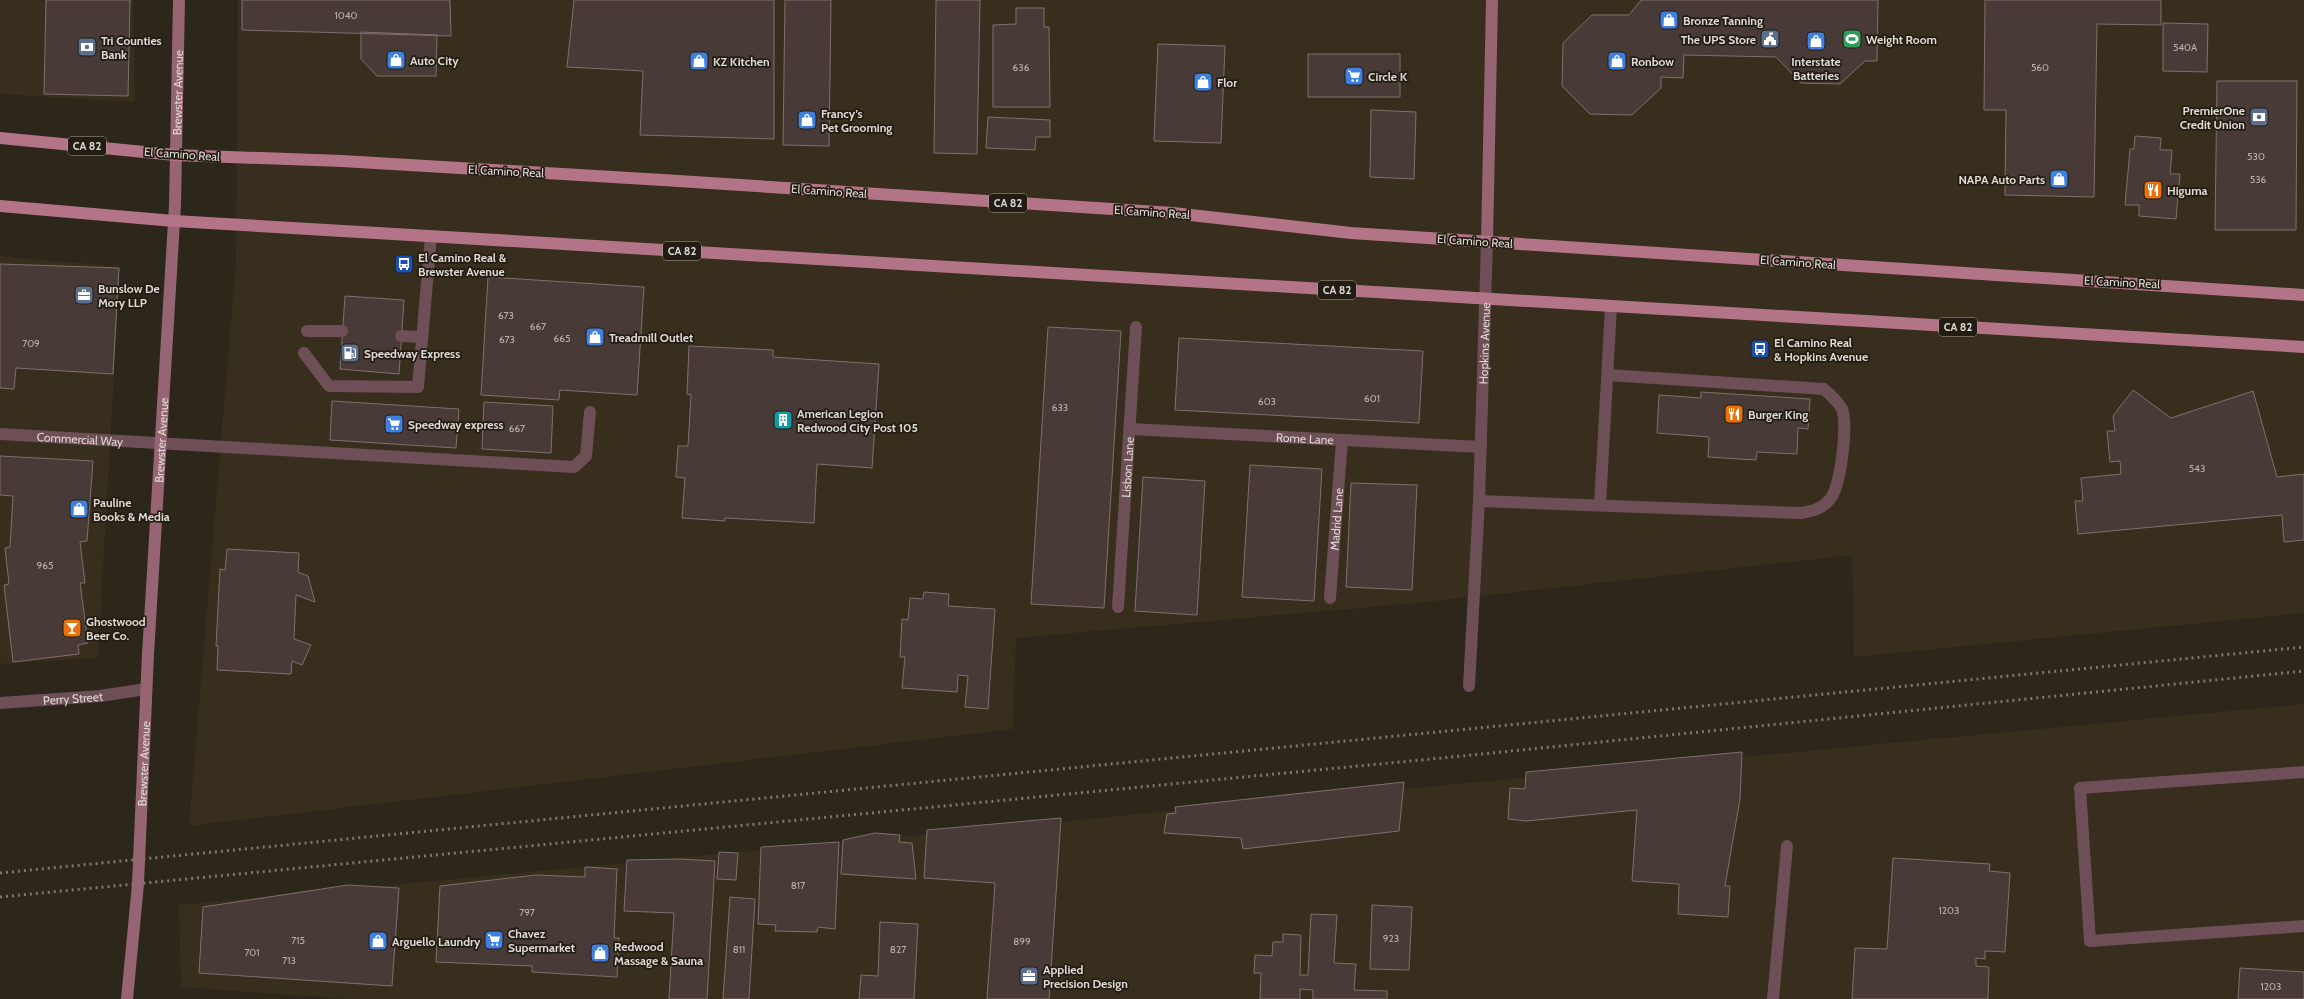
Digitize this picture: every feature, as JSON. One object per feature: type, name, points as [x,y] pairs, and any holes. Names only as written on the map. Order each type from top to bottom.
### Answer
[{"type":"main road","name":"El Camino Real","points":[[0,138],[175,155],[366,163],[1173,213],[1351,233],[2304,294]]},
{"type":"main road","name":"CA 82","points":[[0,206],[174,221],[2304,347]]},
{"type":"street","name":"Brewster Avenue","points":[[127,999],[138,884],[146,689],[174,221],[178,0]]},
{"type":"street","name":"Hopkins Avenue","points":[[1469,686],[1479,501],[1487,241],[1492,0]]},
{"type":"street","points":[[304,353],[329,386],[418,387],[431,236]]},
{"type":"street","points":[[1600,505],[1611,307]]},
{"type":"street","name":"Lisbon Lane","points":[[1118,608],[1136,327]]},
{"type":"street","points":[[307,331],[342,331]]},
{"type":"street","points":[[401,336],[422,337]]},
{"type":"street","points":[[1479,501],[1801,514],[1819,509],[1831,499],[1837,487],[1845,427],[1842,410],[1836,400],[1824,389],[1608,375]]},
{"type":"street","name":"Commercial Way","points":[[0,434],[574,467],[586,456],[590,412]]},
{"type":"street","name":"Rome Lane","points":[[1130,429],[1480,447]]},
{"type":"street","name":"Madrid Lane","points":[[1330,598],[1342,440]]},
{"type":"street","name":"Perry Street","points":[[0,703],[100,696],[146,689]]},
{"type":"street","points":[[2304,772],[2080,788],[2090,941],[2304,926]]},
{"type":"street","points":[[1773,999],[1787,846]]},
{"type":"shaded area","name":"Tri Counties Bank","points":[[0,0],[133,0],[135,102],[0,94]]},
{"type":"shaded area","points":[[238,0],[2304,0],[2304,613],[1854,657],[1852,555],[1417,603],[1016,638],[1013,729],[189,826],[236,261]]},
{"type":"shaded area","points":[[0,256],[120,267],[98,658],[0,664]]},
{"type":"shaded area","points":[[2304,704],[2304,999],[348,999],[181,987],[179,905]]},
{"type":"building","name":"Tri Counties Bank","points":[[46,0],[130,0],[128,96],[44,94]]},
{"type":"building","points":[[242,0],[450,0],[451,36],[242,30]]},
{"type":"building","points":[[574,0],[774,0],[774,139],[640,135],[643,71],[567,67]]},
{"type":"building","points":[[785,0],[831,0],[829,146],[783,145]]},
{"type":"building","points":[[936,0],[980,0],[977,154],[934,153]]},
{"type":"building","points":[[1641,0],[1878,0],[1877,61],[1865,61],[1840,84],[1801,83],[1776,57],[1684,55],[1683,78],[1661,77],[1661,88],[1632,115],[1590,114],[1562,86],[1563,43],[1592,15],[1629,15]]},
{"type":"building","points":[[1985,0],[2161,0],[2161,25],[2097,24],[2094,197],[2005,195],[2006,110],[1984,110]]},
{"type":"building","points":[[1016,8],[1044,8],[1044,27],[1049,27],[1050,107],[993,107],[993,25],[1016,24]]},
{"type":"building","points":[[2163,23],[2208,24],[2207,72],[2163,71]]},
{"type":"building","points":[[361,32],[437,35],[436,76],[377,76],[361,59]]},
{"type":"building","points":[[1158,44],[1225,46],[1221,143],[1154,141]]},
{"type":"building","name":"Circle K","points":[[1308,54],[1400,54],[1400,97],[1308,97]]},
{"type":"building","points":[[2217,81],[2297,81],[2296,230],[2215,230]]},
{"type":"building","points":[[1371,110],[1416,112],[1414,179],[1370,177]]},
{"type":"building","points":[[988,117],[1050,120],[1050,137],[1036,137],[1035,150],[986,148]]},
{"type":"building","name":"Higuma","points":[[2135,136],[2161,138],[2160,150],[2172,150],[2170,174],[2180,174],[2176,219],[2139,216],[2139,205],[2125,205],[2130,149],[2134,149]]},
{"type":"building","points":[[0,264],[119,268],[113,374],[16,368],[14,389],[0,388]]},
{"type":"building","points":[[488,277],[644,287],[637,395],[560,390],[559,400],[481,395]]},
{"type":"building","points":[[345,296],[404,300],[399,374],[340,369]]},
{"type":"building","points":[[1048,327],[1121,331],[1104,608],[1031,604]]},
{"type":"building","points":[[1179,338],[1423,351],[1419,423],[1175,410]]},
{"type":"building","name":"American Legion Redwood City Post 105","points":[[689,346],[773,350],[773,357],[879,364],[872,468],[817,464],[814,523],[725,518],[725,521],[682,518],[685,478],[676,477],[678,446],[688,446],[691,395],[687,394]]},
{"type":"building","points":[[2133,390],[2171,418],[2253,391],[2277,477],[2304,474],[2304,540],[2284,542],[2282,515],[2078,534],[2075,501],[2083,501],[2081,478],[2121,474],[2120,461],[2110,462],[2107,431],[2115,431],[2113,416]]},
{"type":"building","name":"Burger King","points":[[1701,392],[1810,399],[1808,429],[1798,428],[1797,454],[1757,452],[1756,460],[1708,457],[1709,437],[1657,433],[1659,395],[1701,398]]},
{"type":"building","name":"Speedway express","points":[[332,401],[459,409],[456,448],[330,440]]},
{"type":"building","points":[[484,402],[553,406],[551,453],[482,449]]},
{"type":"building","points":[[0,456],[93,461],[87,541],[80,542],[85,583],[80,583],[88,643],[78,645],[79,654],[13,662],[4,585],[9,584],[5,548],[10,547],[13,496],[0,495]]},
{"type":"building","points":[[1250,465],[1322,469],[1314,601],[1242,597]]},
{"type":"building","points":[[1143,477],[1205,481],[1197,615],[1135,611]]},
{"type":"building","points":[[1351,483],[1417,485],[1412,590],[1346,587]]},
{"type":"building","points":[[227,549],[299,553],[298,572],[308,576],[315,602],[296,595],[294,639],[311,645],[302,665],[292,661],[291,674],[217,670],[218,646],[216,646],[220,569],[225,570]]},
{"type":"building","points":[[924,592],[949,594],[948,606],[995,609],[988,709],[965,707],[968,676],[958,675],[957,692],[902,688],[905,657],[900,657],[902,619],[908,620],[910,598],[923,599]]},
{"type":"building","points":[[1742,752],[1740,799],[1725,886],[1730,886],[1728,917],[1678,914],[1679,884],[1632,881],[1637,810],[1526,821],[1508,819],[1510,788],[1525,789],[1526,772]]},
{"type":"building","points":[[1404,782],[1399,831],[1243,849],[1241,838],[1164,833],[1167,814],[1176,813],[1175,807]]},
{"type":"building","points":[[1061,818],[1049,999],[987,999],[995,883],[924,878],[927,830]]},
{"type":"building","points":[[875,833],[900,835],[899,842],[912,843],[916,879],[841,874],[843,840]]},
{"type":"building","points":[[839,842],[835,929],[818,927],[817,932],[775,931],[776,925],[758,924],[761,847]]},
{"type":"building","points":[[719,852],[738,853],[736,880],[717,879]]},
{"type":"building","points":[[1893,858],[1990,864],[1989,871],[2010,873],[2005,952],[1985,951],[1985,959],[1976,958],[1976,966],[1989,967],[1988,999],[1852,999],[1855,948],[1887,949]]},
{"type":"building","points":[[679,859],[715,861],[707,999],[669,999],[674,913],[624,911],[627,860]]},
{"type":"building","points":[[585,867],[617,869],[614,938],[619,938],[617,977],[532,972],[532,966],[436,962],[440,886],[536,875],[585,877]]},
{"type":"building","points":[[348,885],[399,888],[392,986],[199,973],[203,907]]},
{"type":"building","points":[[730,897],[755,899],[749,999],[723,999]]},
{"type":"building","points":[[1372,905],[1412,907],[1409,970],[1370,969]]},
{"type":"building","points":[[1311,914],[1337,915],[1334,963],[1356,964],[1354,990],[1387,991],[1387,999],[1313,999],[1313,990],[1300,989],[1300,999],[1260,999],[1261,973],[1254,973],[1255,955],[1272,956],[1273,942],[1283,942],[1283,934],[1301,935],[1300,975],[1308,975]]},
{"type":"building","points":[[880,922],[918,924],[914,999],[859,999],[861,975],[878,976]]},
{"type":"building","points":[[2240,968],[2304,972],[2304,999],[2238,999]]},
{"type":"railway","points":[[0,873],[2304,647]]},
{"type":"railway","points":[[0,897],[1462,756],[2304,671]]},
{"type":"place","name":"Bronze Tanning","points":[[1669,20]]},
{"type":"place","name":"The UPS Store","points":[[1770,39]]},
{"type":"place","name":"Weight Room","points":[[1852,39]]},
{"type":"place","name":"Interstate Batteries","points":[[1816,41]]},
{"type":"place","name":"Tri Counties Bank","points":[[87,47]]},
{"type":"place","name":"Auto City","points":[[396,60]]},
{"type":"place","name":"KZ Kitchen","points":[[699,61]]},
{"type":"place","name":"Ronbow","points":[[1617,61]]},
{"type":"place","name":"Circle K","points":[[1354,76]]},
{"type":"place","name":"Flor","points":[[1203,82]]},
{"type":"place","name":"PremierOne Credit Union","points":[[2259,117]]},
{"type":"place","name":"Francy’s Pet Grooming","points":[[807,120]]},
{"type":"place","name":"NAPA Auto Parts","points":[[2059,179]]},
{"type":"place","name":"Higuma","points":[[2153,190]]},
{"type":"place","name":"El Camino Real & Brewster Avenue","points":[[404,264]]},
{"type":"place","name":"Bunslow De Mory LLP","points":[[84,295]]},
{"type":"place","name":"Treadmill Outlet","points":[[595,337]]},
{"type":"place","name":"El Camino Real & Hopkins Avenue","points":[[1760,349]]},
{"type":"place","name":"Speedway Express","points":[[350,353]]},
{"type":"place","name":"Burger King","points":[[1734,414]]},
{"type":"place","name":"American Legion Redwood City Post 105","points":[[783,420]]},
{"type":"place","name":"Speedway express","points":[[394,424]]},
{"type":"place","name":"Pauline Books & Media","points":[[79,509]]},
{"type":"place","name":"Ghostwood Beer Co.","points":[[72,628]]},
{"type":"place","name":"Chavez Supermarket","points":[[494,940]]},
{"type":"place","name":"Arguello Laundry","points":[[378,941]]},
{"type":"place","name":"Redwood Massage & Sauna","points":[[600,953]]},
{"type":"place","name":"Applied Precision Design","points":[[1029,976]]}]
